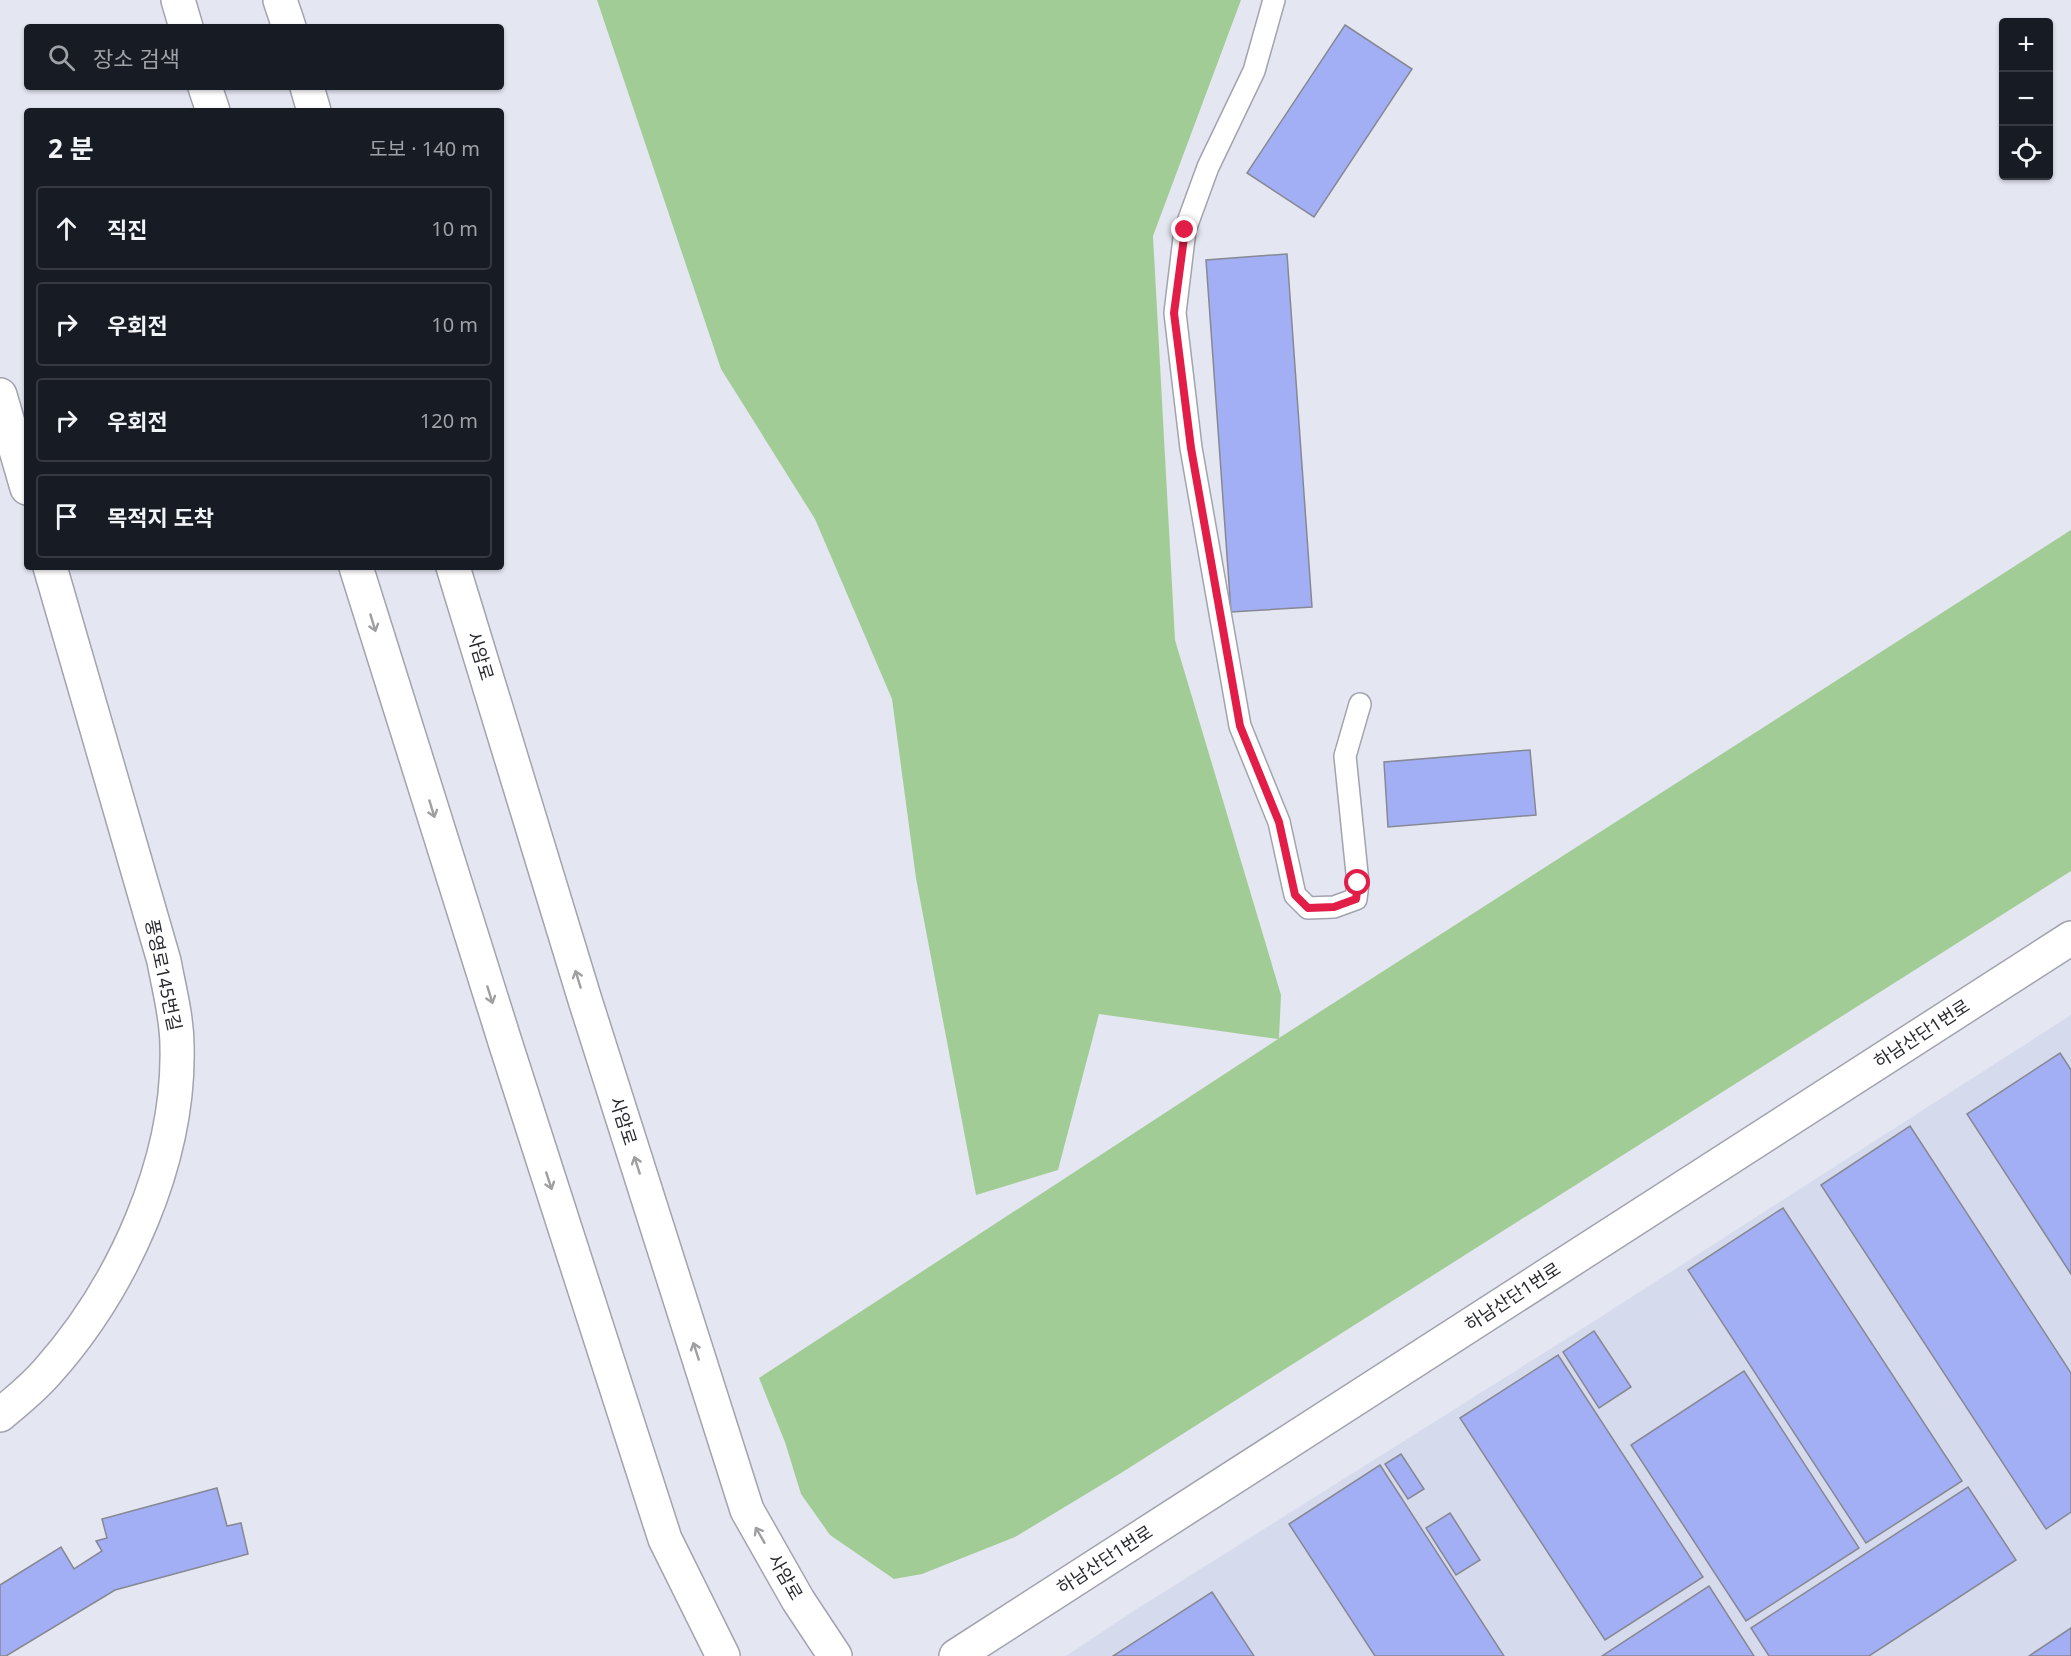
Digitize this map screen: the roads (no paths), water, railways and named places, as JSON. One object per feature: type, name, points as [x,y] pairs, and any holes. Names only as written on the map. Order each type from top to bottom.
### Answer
[{"type":"main road","points":[[178,0],[185,24]]},
{"type":"main road","points":[[280,0],[287,24]]},
{"type":"main road","points":[[206,90],[212,108]]},
{"type":"main road","points":[[308,90],[313,108]]},
{"type":"main road","points":[[0,395],[24,478]]},
{"type":"main road","name":"풍영로145번길","points":[[0,1415],[46,1373],[79,1332],[110,1286],[139,1228],[155,1183],[169,1129],[175,1092],[177,1045],[164,961],[51,570]]},
{"type":"main road","points":[[357,570],[506,1045],[665,1539],[723,1656]]},
{"type":"main road","name":"사암로","points":[[454,570],[585,1000],[747,1510],[798,1600],[835,1656]]},
{"type":"main road","name":"하남산단1번로","points":[[956,1656],[2071,938]]},
{"type":"lane","points":[[1274,0],[1254,71],[1208,167],[1185,230],[1174,313],[1191,448],[1240,726],[1279,822],[1295,895],[1308,908],[1334,907],[1356,899],[1358,883],[1345,756],[1360,704]]}]
